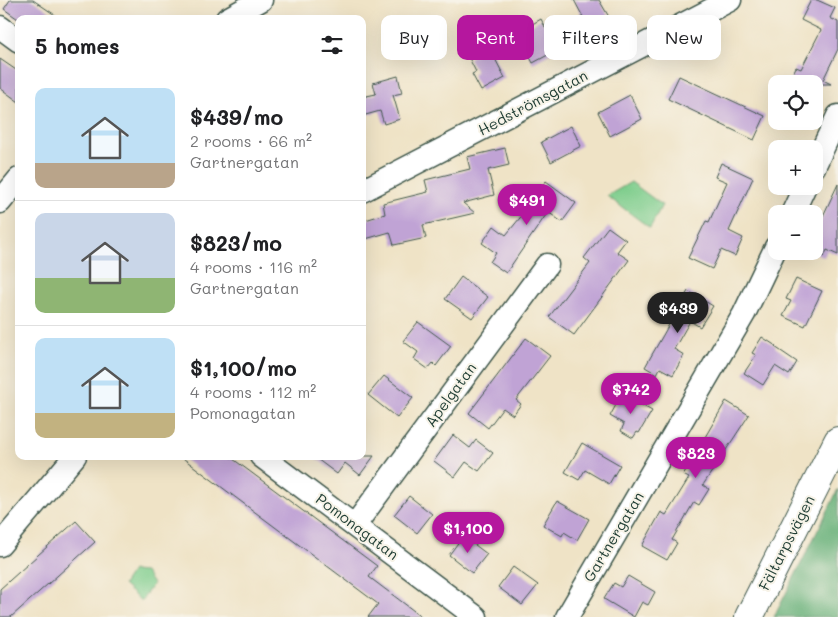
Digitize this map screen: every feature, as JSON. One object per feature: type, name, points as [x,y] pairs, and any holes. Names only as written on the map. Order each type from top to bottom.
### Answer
[{"type":"main road","name":"Fältarpsvägen","points":[[749,617],[838,441]]},
{"type":"street","points":[[234,15],[262,0]]},
{"type":"street","name":"Hedströmsgatan","points":[[366,189],[730,0]]},
{"type":"street","points":[[0,27],[15,38]]},
{"type":"street","points":[[823,148],[838,116]]},
{"type":"street","points":[[0,202],[15,184]]},
{"type":"street","name":"Gartnergatan","points":[[567,617],[744,314],[770,260]]},
{"type":"street","name":"Apelgatan","points":[[355,525],[547,265]]},
{"type":"street","points":[[0,546],[72,460]]},
{"type":"street","name":"Pomonagatan","points":[[266,460],[474,616]]},
{"type":"green space","points":[[631,182],[662,205],[650,228],[607,196]]},
{"type":"green space","points":[[838,489],[838,617],[774,617],[831,504]]},
{"type":"green space","points":[[132,571],[145,572],[153,584],[141,601],[123,585]]},
{"type":"building","points":[[10,0],[33,0],[55,15],[15,15],[15,17],[4,9]]},
{"type":"building","points":[[574,0],[599,0],[608,15],[582,15]]},
{"type":"building","points":[[811,0],[817,0],[835,8],[830,18],[838,22],[838,49],[823,80],[823,75],[792,75],[796,67],[801,69],[821,30],[801,20]]},
{"type":"building","points":[[541,19],[544,25],[544,57],[533,63],[531,60],[534,60],[534,23]]},
{"type":"building","points":[[0,59],[15,69],[15,99],[0,88]]},
{"type":"building","points":[[470,60],[496,60],[505,78],[481,91],[472,74],[476,72]]},
{"type":"building","points":[[398,76],[402,93],[393,95],[400,119],[384,124],[380,111],[366,115],[366,96],[376,94],[373,83]]},
{"type":"building","points":[[679,76],[765,116],[754,140],[668,99]]},
{"type":"building","points":[[823,80],[831,84],[823,84]]},
{"type":"building","points":[[630,95],[642,119],[610,136],[598,112]]},
{"type":"building","points":[[571,126],[581,146],[551,162],[541,142]]},
{"type":"building","points":[[505,148],[509,165],[488,170],[494,195],[463,203],[475,213],[423,225],[426,238],[394,245],[390,232],[366,239],[366,220],[385,214],[383,203],[428,192],[425,180],[470,169],[467,157]]},
{"type":"building","points":[[721,163],[753,178],[729,231],[743,238],[735,256],[721,250],[712,269],[688,258],[706,221],[709,222],[727,182],[715,177]]},
{"type":"building","points":[[546,181],[576,203],[562,222],[548,212],[506,273],[490,262],[496,253],[482,243],[494,226],[506,235]]},
{"type":"building","points":[[838,184],[838,255],[827,250],[823,256],[823,216]]},
{"type":"building","points":[[608,227],[626,240],[617,252],[629,260],[574,335],[549,317],[590,263],[584,258]]},
{"type":"building","points":[[461,277],[488,297],[472,318],[445,299]]},
{"type":"building","points":[[796,279],[822,291],[805,326],[783,316],[791,301],[786,299]]},
{"type":"building","points":[[688,291],[713,306],[700,327],[690,321],[674,349],[684,355],[673,375],[660,368],[657,374],[645,367]]},
{"type":"building","points":[[418,322],[451,346],[436,366],[433,363],[428,369],[414,359],[418,352],[403,341]]},
{"type":"building","points":[[762,337],[797,362],[789,375],[775,366],[763,385],[744,373],[756,355],[752,353]]},
{"type":"building","points":[[526,338],[550,356],[516,400],[521,404],[513,415],[503,408],[488,428],[469,413]]},
{"type":"building","points":[[384,376],[413,398],[397,418],[368,395]]},
{"type":"building","points":[[622,394],[652,411],[639,433],[637,432],[633,438],[621,431],[624,424],[610,416]]},
{"type":"building","points":[[726,401],[749,415],[703,485],[709,489],[699,505],[694,502],[672,540],[677,543],[667,560],[642,546],[661,512],[666,515],[689,478],[683,475]]},
{"type":"building","points":[[453,435],[470,448],[476,440],[493,453],[479,471],[466,462],[455,477],[434,461]]},
{"type":"building","points":[[582,443],[620,465],[609,484],[585,470],[579,480],[565,472]]},
{"type":"building","points":[[366,456],[374,456],[360,475],[345,463],[337,474],[318,460],[366,460]]},
{"type":"building","points":[[185,460],[234,460],[377,566],[369,577],[422,617],[368,617],[378,604]]},
{"type":"building","points":[[409,496],[432,514],[417,533],[394,515]]},
{"type":"building","points":[[557,501],[589,519],[577,540],[564,532],[562,536],[543,525]]},
{"type":"building","points":[[76,521],[95,542],[11,617],[0,617],[0,589]]},
{"type":"building","points":[[463,536],[487,554],[472,573],[449,555]]},
{"type":"building","points":[[513,567],[538,585],[522,605],[498,587]]},
{"type":"building","points":[[628,576],[655,592],[648,605],[642,602],[634,617],[604,599],[614,583],[621,587]]}]
